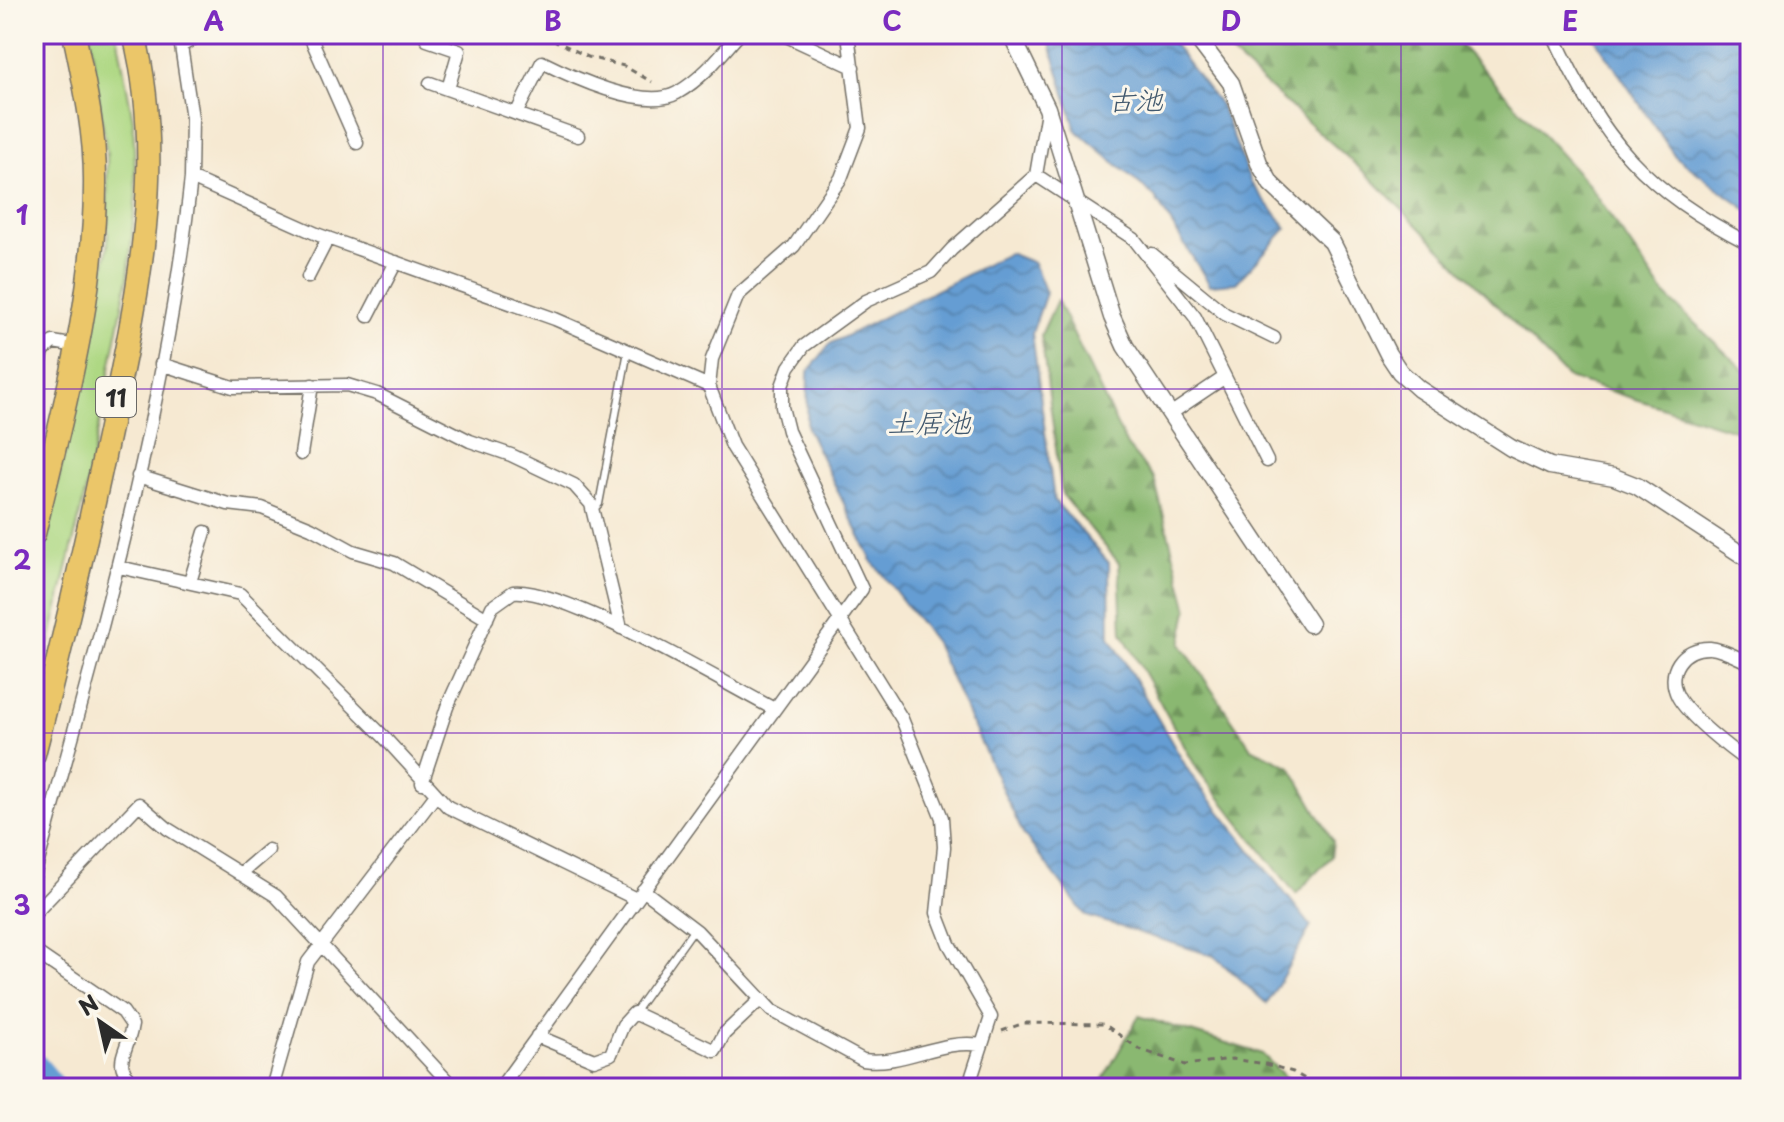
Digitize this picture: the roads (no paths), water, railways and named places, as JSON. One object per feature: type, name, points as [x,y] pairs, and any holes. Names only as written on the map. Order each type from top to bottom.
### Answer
[{"type":"highway","name":"11","points":[[34,534],[77,346],[94,233],[92,127],[74,34]]},
{"type":"highway","name":"11","points":[[34,754],[95,498],[142,263],[148,163],[145,100],[134,34]]},
{"type":"street","points":[[34,876],[119,567],[161,364],[191,178],[192,118],[181,46],[201,34]]},
{"type":"street","points":[[309,34],[357,143]]},
{"type":"street","points":[[516,114],[542,62],[588,84],[645,97],[675,95],[711,67],[739,34]]},
{"type":"street","points":[[782,34],[853,67]]},
{"type":"street","points":[[848,34],[860,128],[841,178],[794,246],[738,295],[712,359],[709,386],[732,446],[902,719],[942,818],[944,847],[937,913],[949,944],[991,1017],[968,1088]]},
{"type":"street","points":[[1011,34],[1047,108],[1112,317],[1125,346],[1310,624]]},
{"type":"street","points":[[1194,34],[1231,83],[1259,163],[1271,184],[1332,242],[1400,372],[1419,389],[1511,448],[1550,466],[1614,477],[1637,486],[1750,560]]},
{"type":"street","points":[[1553,34],[1594,114],[1628,157],[1677,203],[1750,244]]},
{"type":"street","points":[[427,40],[459,51],[448,89]]},
{"type":"street","points":[[430,83],[578,136]]},
{"type":"street","points":[[500,1088],[862,589],[788,431],[782,407],[782,386],[789,367],[804,346],[866,301],[931,272],[952,249],[1036,175],[1047,108]]},
{"type":"street","points":[[1036,175],[1134,239],[1225,314],[1274,338]]},
{"type":"street","points":[[191,178],[328,238],[555,319],[709,386]]},
{"type":"street","points":[[308,277],[328,238]]},
{"type":"street","points":[[1134,239],[1195,317],[1267,461]]},
{"type":"street","points":[[368,316],[396,262]]},
{"type":"street","points":[[34,392],[43,351],[53,342],[77,346]]},
{"type":"street","points":[[161,364],[233,387],[347,385],[377,394],[470,441],[533,464],[574,485],[593,511],[621,628]]},
{"type":"street","points":[[1170,414],[1225,377]]},
{"type":"street","points":[[301,454],[312,385]]},
{"type":"street","points":[[138,476],[228,504],[262,508],[311,528],[353,551],[394,563],[487,619]]},
{"type":"street","points":[[190,582],[205,532]]},
{"type":"street","points":[[119,567],[240,594],[258,608],[383,736],[422,783],[448,807],[640,895],[694,929],[771,1010],[863,1060],[878,1062],[963,1042],[982,1041]]},
{"type":"street","points":[[422,783],[447,707],[487,619],[500,599],[525,591],[621,628],[774,709]]},
{"type":"street","points":[[1750,663],[1713,648],[1692,650],[1676,663],[1671,681],[1679,700],[1750,763]]},
{"type":"street","points":[[272,1088],[308,962],[435,796]]},
{"type":"street","points":[[34,914],[139,804],[168,829],[276,896],[323,943],[454,1088]]},
{"type":"street","points":[[240,874],[268,850]]},
{"type":"street","points":[[34,951],[123,1012],[132,1025],[121,1060],[123,1072],[141,1088]]},
{"type":"street","points":[[537,1036],[594,1060],[611,1054],[623,1025],[634,1013],[715,1051],[724,1034],[761,999]]},
{"type":"lane","points":[[593,511],[599,504],[628,351]]},
{"type":"lane","points":[[634,1013],[694,929]]},
{"type":"water","name":"古池","points":[[1053,34],[1166,34],[1222,108],[1251,183],[1287,228],[1236,283],[1210,285],[1154,196],[1076,130],[1048,37]]},
{"type":"water","points":[[1592,34],[1738,34],[1742,62],[1750,75],[1750,212],[1675,156]]},
{"type":"water","name":"土居池","points":[[1009,253],[1034,263],[1046,293],[1032,333],[1054,500],[1109,563],[1110,637],[1191,775],[1311,926],[1267,1004],[1214,956],[1086,916],[1023,834],[934,641],[872,561],[807,428],[808,372],[830,344]]},
{"type":"waterway","points":[[34,1068],[51,1088]]}]
